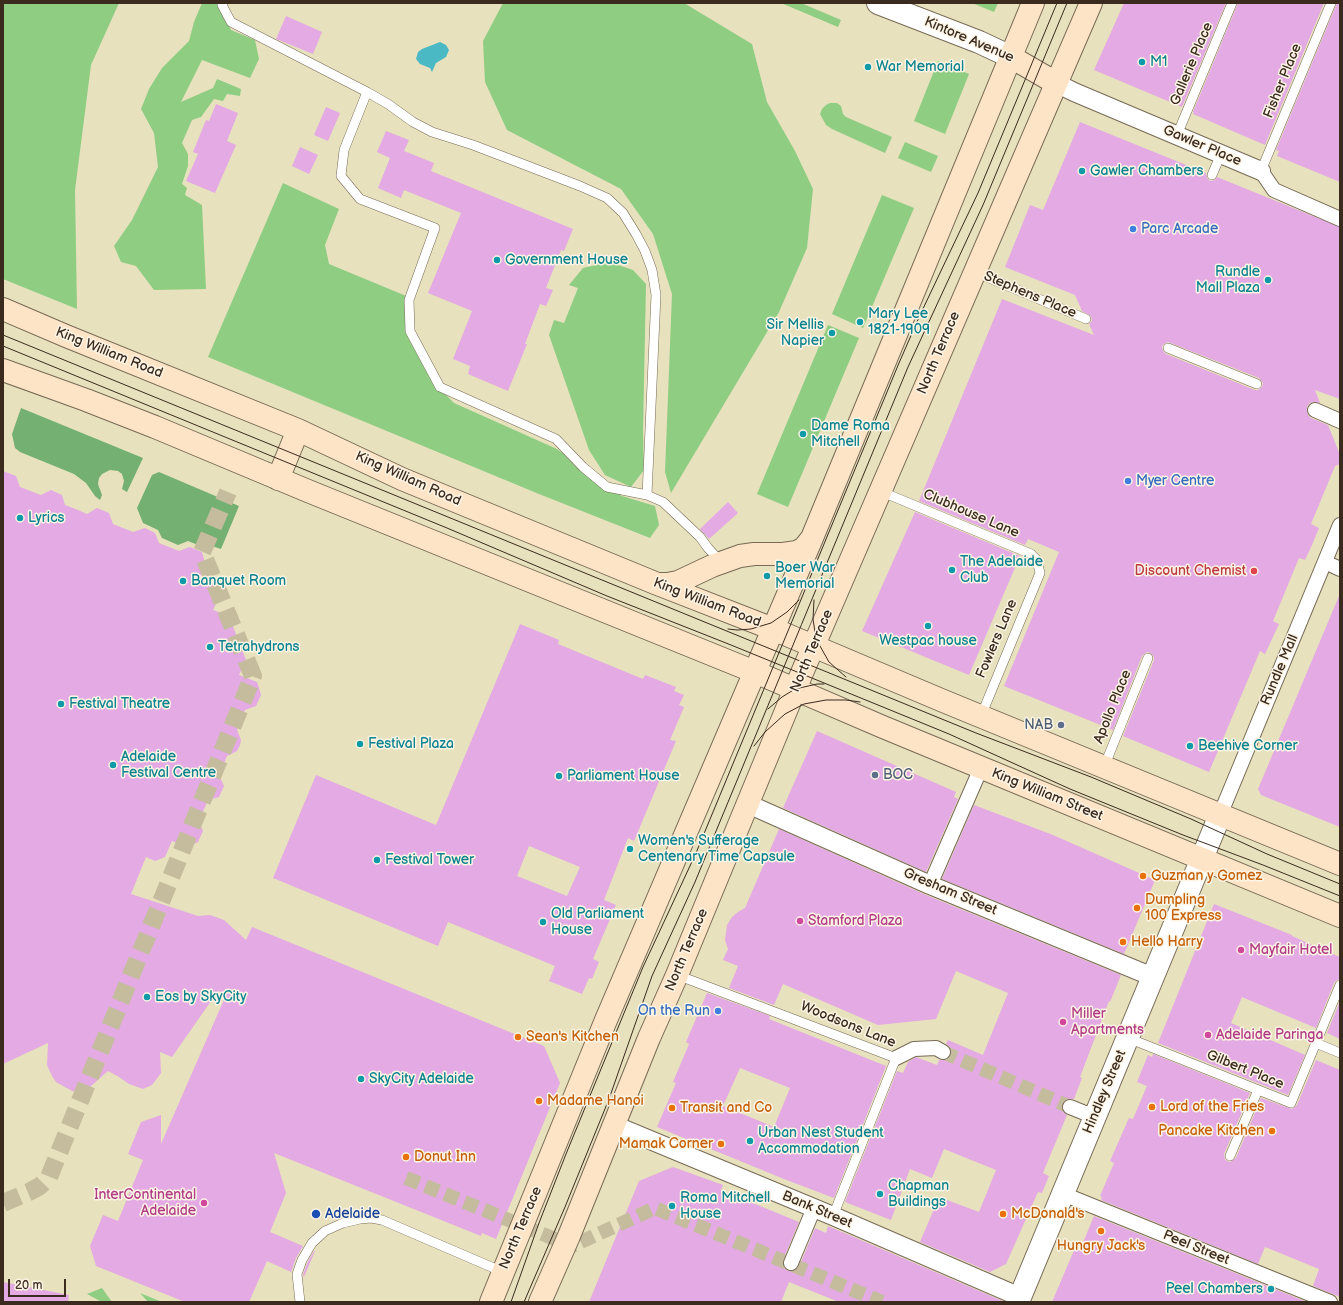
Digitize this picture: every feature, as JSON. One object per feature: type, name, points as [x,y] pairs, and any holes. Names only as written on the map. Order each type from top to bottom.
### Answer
[{"type":"main road","name":"North Terrace","points":[[491,1302],[606,1020],[812,538],[1033,3]]},
{"type":"main road","name":"North Terrace","points":[[540,1302],[569,1236],[649,1038],[677,975],[795,690],[1091,3]]},
{"type":"main road","name":"Kintore Avenue","points":[[1011,57],[1056,83]]},
{"type":"main road","name":"King William Road","points":[[3,309],[298,430],[402,479],[655,583],[814,646]]},
{"type":"main road","points":[[3,370],[86,400],[755,672]]},
{"type":"main road","points":[[278,479],[298,430]]},
{"type":"main road","points":[[655,583],[667,584],[678,582],[722,562],[746,555],[797,552],[804,548],[812,538]]},
{"type":"main road","points":[[814,646],[1220,815],[1339,860]]},
{"type":"main road","name":"King William Street","points":[[755,672],[981,768],[1340,916]]},
{"type":"street","name":"Kintore Avenue","points":[[878,3],[980,42],[1011,57]]},
{"type":"street","name":"Gawler Place","points":[[1056,83],[1074,92],[1262,171]]},
{"type":"street","points":[[1262,171],[1274,190],[1340,219]]},
{"type":"street","points":[[1315,410],[1340,421]]},
{"type":"street","name":"Rundle Mall","points":[[1220,815],[1340,525]]},
{"type":"street","points":[[1325,562],[1340,569]]},
{"type":"street","points":[[930,884],[981,768]]},
{"type":"street","name":"Gresham Street","points":[[748,804],[930,884],[1153,977]]},
{"type":"street","name":"Hindley Street","points":[[1019,1299],[1220,815]]},
{"type":"street","points":[[896,1058],[914,1049],[936,1048],[943,1052]]},
{"type":"street","points":[[1070,1107],[1095,1117]]},
{"type":"street","name":"Bank Street","points":[[614,1125],[833,1216],[1019,1299]]},
{"type":"street","name":"Peel Street","points":[[1063,1194],[1330,1302]]},
{"type":"street","points":[[791,1263],[814,1208]]},
{"type":"lane","points":[[223,3],[222,5],[232,22],[367,92],[388,104],[413,122],[432,132],[474,145],[580,186],[607,198],[623,214],[645,251],[652,270],[656,295],[647,495]]},
{"type":"lane","name":"Gallerie Place","points":[[1177,135],[1232,3]]},
{"type":"lane","name":"Fisher Place","points":[[1262,171],[1331,3]]},
{"type":"lane","points":[[367,92],[344,150],[341,176],[360,199],[435,228],[409,300],[409,308],[410,331],[440,387],[556,439],[583,467],[607,487],[647,495],[663,502],[700,537],[708,548],[722,562]]},
{"type":"lane","points":[[1212,175],[1221,154]]},
{"type":"lane","name":"Stephens Place","points":[[975,272],[1086,319]]},
{"type":"lane","points":[[1168,348],[1257,384]]},
{"type":"lane","name":"Clubhouse Lane","points":[[880,490],[1031,554],[1037,560],[1040,573]]},
{"type":"lane","name":"Fowlers Lane","points":[[981,716],[1040,573]]},
{"type":"lane","name":"Apollo Place","points":[[1104,767],[1148,658]]},
{"type":"lane","name":"Woodsons Lane","points":[[677,975],[896,1058],[833,1216]]},
{"type":"lane","name":"Gilbert Place","points":[[1128,1038],[1290,1103],[1340,985]]},
{"type":"lane","points":[[1316,1043],[1340,1053]]},
{"type":"lane","points":[[1230,1156],[1258,1090]]},
{"type":"lane","points":[[300,1302],[297,1274],[302,1260],[312,1243],[325,1231],[342,1223],[360,1219],[371,1218],[382,1220],[503,1272]]},
{"type":"green space","points":[[3,3],[119,3],[91,65],[75,190],[77,309],[3,279]]},
{"type":"green space","points":[[202,3],[225,3],[223,13],[231,30],[255,40],[259,59],[250,78],[202,60],[181,102],[213,88],[217,79],[241,89],[240,96],[227,94],[223,101],[214,99],[201,117],[192,120],[182,143],[188,154],[188,166],[182,184],[187,188],[185,195],[202,205],[206,289],[154,290],[136,266],[121,262],[114,246],[132,220],[158,167],[154,133],[141,109],[149,89],[162,68],[189,41],[194,22]]},
{"type":"green space","points":[[503,3],[684,3],[752,44],[767,102],[795,151],[813,189],[807,248],[779,312],[671,493],[665,472],[672,294],[653,234],[621,189],[507,130],[485,82],[483,41]]},
{"type":"green space","points":[[781,3],[801,3],[841,20],[838,27]]},
{"type":"green space","points":[[972,3],[998,3],[994,12]]},
{"type":"green space","points":[[938,61],[969,74],[945,134],[914,121]]},
{"type":"green space","points":[[830,103],[837,103],[841,106],[843,114],[846,117],[892,137],[885,153],[826,125],[820,114],[822,109]]},
{"type":"green space","points":[[905,142],[938,156],[931,172],[898,158]]},
{"type":"green space","points":[[283,183],[339,209],[325,245],[329,264],[411,298],[415,333],[437,386],[454,403],[557,449],[622,496],[655,506],[659,525],[650,538],[539,494],[208,357]]},
{"type":"green space","points":[[882,195],[914,208],[863,328],[832,314]]},
{"type":"green space","points":[[609,262],[633,270],[646,284],[643,432],[644,470],[631,487],[605,475],[589,450],[549,335],[554,320],[564,323],[578,288],[569,285],[583,268]]},
{"type":"green space","points":[[828,325],[859,338],[788,507],[757,494]]},
{"type":"green space","points":[[21,408],[143,458],[127,492],[122,489],[124,481],[122,474],[118,471],[110,470],[102,474],[99,478],[98,484],[102,495],[100,500],[95,496],[86,483],[74,474],[20,452],[15,448],[12,434]]},
{"type":"green space","points":[[159,472],[239,506],[221,549],[209,545],[203,547],[188,541],[178,545],[162,538],[158,530],[143,523],[137,508],[152,475]]},
{"type":"green space","points":[[102,1288],[112,1302],[102,1302],[87,1294]]},
{"type":"green space","points":[[140,1293],[162,1302],[148,1302]]},
{"type":"water","points":[[440,42],[446,45],[449,50],[446,57],[436,63],[432,72],[430,68],[420,64],[416,59],[418,52],[422,49]]},
{"type":"building","points":[[1124,3],[1226,3],[1182,107],[1094,70]]},
{"type":"building","points":[[1238,3],[1324,3],[1265,145],[1193,114]]},
{"type":"building","points":[[1337,3],[1340,3],[1340,182],[1277,156],[1279,151],[1276,150]]},
{"type":"building","points":[[286,16],[322,32],[313,54],[276,39]]},
{"type":"building","points":[[216,104],[238,113],[227,141],[236,145],[215,193],[186,181],[198,154],[193,152],[206,120],[209,121]]},
{"type":"building","points":[[326,107],[340,113],[328,141],[314,135]]},
{"type":"building","points":[[1080,122],[1206,173],[1207,178],[1210,181],[1215,180],[1217,177],[1340,227],[1340,399],[1315,390],[1320,403],[1310,403],[1307,406],[1307,411],[1311,418],[1328,425],[1340,455],[1340,464],[1335,466],[1311,524],[1319,528],[1312,545],[1305,560],[1299,558],[1273,621],[1279,624],[1265,654],[1260,651],[1209,772],[1123,736],[1154,660],[1151,653],[1147,652],[1142,656],[1113,730],[1004,686],[1059,552],[1028,539],[1025,545],[919,501],[1002,299],[1094,335],[1089,324],[1092,321],[1091,316],[1082,311],[1075,295],[1005,267],[1030,205],[1043,210]],"holes":[[[1168,342],[1259,378],[1263,383],[1262,387],[1255,390],[1166,354],[1163,351],[1162,346]]]},
{"type":"building","name":"Government House","points":[[386,131],[409,140],[404,151],[434,163],[431,171],[573,229],[564,251],[561,250],[546,288],[553,290],[546,306],[540,304],[525,344],[527,344],[508,391],[468,374],[470,366],[453,359],[472,311],[428,293],[461,213],[404,190],[401,198],[378,188],[390,158],[377,152]]},
{"type":"building","points":[[300,147],[318,155],[309,174],[292,166]]},
{"type":"building","points":[[3,471],[16,476],[20,487],[41,495],[51,490],[62,495],[65,505],[87,514],[97,508],[109,513],[113,524],[133,532],[145,528],[155,533],[159,543],[179,551],[190,547],[202,552],[205,563],[199,580],[216,584],[220,594],[213,610],[229,616],[246,660],[239,675],[257,682],[259,688],[261,695],[256,706],[245,710],[237,730],[241,740],[240,745],[237,751],[227,756],[219,775],[224,786],[219,797],[208,800],[199,821],[203,831],[198,842],[187,847],[172,841],[165,857],[155,861],[146,857],[131,894],[198,916],[210,915],[224,920],[246,940],[252,927],[544,1046],[560,1083],[496,1239],[482,1233],[481,1236],[274,1153],[286,1193],[270,1232],[303,1246],[296,1258],[291,1272],[267,1261],[249,1302],[185,1302],[96,1266],[90,1246],[103,1215],[118,1221],[143,1160],[128,1154],[141,1122],[161,1115],[161,1144],[226,995],[218,991],[172,1057],[160,1052],[161,1073],[152,1085],[143,1089],[129,1084],[108,1071],[83,1093],[72,1091],[56,1082],[52,1076],[47,1065],[48,1043],[3,1064]]},
{"type":"building","points":[[728,502],[738,513],[709,539],[700,529]]},
{"type":"building","points":[[915,512],[1020,556],[969,675],[862,631]]},
{"type":"building","points":[[1339,596],[1340,827],[1261,795],[1258,789]]},
{"type":"building","points":[[520,624],[559,640],[558,644],[643,679],[645,675],[676,687],[674,691],[684,695],[679,705],[684,707],[670,740],[676,741],[634,841],[628,838],[604,900],[616,905],[593,959],[599,962],[592,979],[589,978],[582,994],[549,981],[555,966],[448,922],[438,946],[273,878],[316,775],[436,825]],"holes":[[[529,846],[580,867],[567,896],[517,876]]]},
{"type":"building","points":[[817,731],[956,792],[954,797],[958,799],[926,872],[783,808]]},
{"type":"building","points":[[974,805],[1053,835],[1155,880],[1124,954],[942,879]]},
{"type":"building","points":[[779,829],[926,895],[1121,975],[1110,1002],[1109,1001],[1080,1077],[1082,1078],[1074,1099],[1065,1100],[1062,1104],[1063,1112],[1067,1115],[1043,1173],[1049,1176],[1042,1193],[1038,1192],[1006,1264],[990,1272],[920,1242],[939,1197],[979,1212],[996,1170],[944,1149],[932,1178],[910,1169],[891,1220],[845,1202],[897,1071],[903,1073],[908,1062],[916,1057],[937,1065],[939,1060],[948,1059],[951,1052],[950,1047],[946,1044],[948,1040],[983,1055],[1008,993],[956,971],[936,1019],[878,1025],[783,984],[774,1005],[729,988],[738,966],[723,960],[728,949],[725,940],[727,925],[732,917],[745,908]]},
{"type":"building","points":[[1214,904],[1292,935],[1340,957],[1340,979],[1334,983],[1316,1028],[1242,997],[1231,1023],[1305,1055],[1288,1095],[1158,1043]]},
{"type":"building","points":[[707,993],[770,1016],[769,1019],[886,1066],[834,1198],[657,1127],[676,1083],[673,1082],[689,1044],[686,1042]],"holes":[[[740,1068],[790,1088],[774,1127],[723,1106]]]},
{"type":"building","points":[[1340,1001],[1340,1039],[1327,1033]]},
{"type":"building","points":[[1153,1054],[1250,1093],[1224,1154],[1225,1160],[1230,1162],[1236,1158],[1261,1098],[1292,1109],[1297,1105],[1316,1060],[1340,1070],[1340,1297],[1313,1286],[1319,1269],[1265,1247],[1258,1264],[1101,1200],[1102,1197],[1100,1196],[1114,1163],[1110,1161],[1129,1118],[1133,1119],[1147,1086],[1137,1082],[1148,1055],[1152,1057]]},
{"type":"building","points":[[673,1167],[723,1185],[721,1190],[799,1222],[783,1260],[784,1268],[788,1271],[796,1270],[799,1267],[815,1228],[826,1233],[828,1226],[1005,1302],[839,1302],[789,1282],[781,1302],[589,1302],[639,1181]]},
{"type":"building","points":[[1094,1216],[1307,1302],[1052,1302],[1075,1248],[1080,1250]]},
{"type":"building","points":[[314,1251],[304,1277],[303,1275],[307,1263]]},
{"type":"building","points":[[3,1282],[69,1295],[68,1302],[3,1302]]},
{"type":"tunnel","points":[[3,1203],[40,1186],[49,1177],[253,676],[202,552],[228,492]]},
{"type":"tunnel","points":[[943,1052],[1070,1107]]},
{"type":"tunnel","points":[[406,1178],[572,1246],[655,1208],[882,1302]]},
{"type":"tram line","points":[[511,1302],[539,1223],[566,1154],[643,967],[696,853],[899,363],[978,193],[1057,3]]},
{"type":"tram line","points":[[524,1302],[609,1099],[652,976],[695,882],[908,367],[983,205],[1067,3]]},
{"type":"tram line","points":[[3,335],[976,733],[1091,777],[1191,819],[1267,854],[1340,884]]},
{"type":"tram line","points":[[3,346],[447,528],[607,596],[949,734],[1070,789],[1340,896]]},
{"type":"tram line","points":[[728,629],[751,629],[771,623],[787,612],[799,600]]},
{"type":"tram line","points":[[814,600],[813,619],[816,639],[829,662],[846,677]]},
{"type":"tram line","points":[[768,709],[782,697],[795,689],[824,684]]},
{"type":"tram line","points":[[754,746],[765,732],[785,714],[804,704],[826,700],[860,702]]},
{"type":"place","name":"M1","points":[[1142,62]]},
{"type":"place","name":"War Memorial","points":[[868,67]]},
{"type":"place","name":"Gawler Chambers","points":[[1082,171]]},
{"type":"place","name":"Parc Arcade","points":[[1133,229]]},
{"type":"place","name":"Government House","points":[[497,260]]},
{"type":"place","name":"Rundle Mall Plaza","points":[[1268,280]]},
{"type":"place","name":"Mary Lee 1821-1909","points":[[860,322]]},
{"type":"place","name":"Sir Mellis Napier","points":[[832,333]]},
{"type":"place","name":"Dame Roma Mitchell","points":[[803,434]]},
{"type":"place","name":"Myer Centre","points":[[1128,481]]},
{"type":"place","name":"Lyrics","points":[[20,518]]},
{"type":"place","name":"The Adelaide Club","points":[[952,570]]},
{"type":"place","name":"Discount Chemist","points":[[1254,571]]},
{"type":"place","name":"Boer War Memorial","points":[[767,576]]},
{"type":"place","name":"Banquet Room","points":[[183,581]]},
{"type":"place","name":"Westpac house","points":[[928,626]]},
{"type":"place","name":"Tetrahydrons","points":[[210,647]]},
{"type":"place","name":"Festival Theatre","points":[[61,704]]},
{"type":"place","name":"NAB","points":[[1061,725]]},
{"type":"place","name":"Festival Plaza","points":[[360,744]]},
{"type":"place","name":"Beehive Corner","points":[[1190,746]]},
{"type":"place","name":"Adelaide Festival Centre","points":[[113,765]]},
{"type":"place","name":"BOC","points":[[875,775]]},
{"type":"place","name":"Parliament House","points":[[559,776]]},
{"type":"place","name":"Women's Sufferage Centenary Time Capsule","points":[[630,849]]},
{"type":"place","name":"Festival Tower","points":[[377,860]]},
{"type":"place","name":"Guzman y Gomez","points":[[1143,876]]},
{"type":"place","name":"Dumpling 100 Express","points":[[1137,908]]},
{"type":"place","name":"Stamford Plaza","points":[[800,921]]},
{"type":"place","name":"Old Parliament House","points":[[543,922]]},
{"type":"place","name":"Hello Harry","points":[[1123,942]]},
{"type":"place","name":"Mayfair Hotel","points":[[1241,950]]},
{"type":"place","name":"Eos by SkyCity","points":[[147,997]]},
{"type":"place","name":"On the Run","points":[[718,1011]]},
{"type":"place","name":"Miller Apartments","points":[[1063,1022]]},
{"type":"place","name":"Adelaide Paringa","points":[[1208,1035]]},
{"type":"place","name":"Sean's Kitchen","points":[[518,1037]]},
{"type":"place","name":"SkyCity Adelaide","points":[[361,1079]]},
{"type":"place","name":"Madame Hanoi","points":[[539,1101]]},
{"type":"place","name":"Lord of the Fries","points":[[1152,1107]]},
{"type":"place","name":"Transit and Co","points":[[672,1108]]},
{"type":"place","name":"Pancake Kitchen","points":[[1272,1131]]},
{"type":"place","name":"Urban Nest Student Accommodation","points":[[750,1141]]},
{"type":"place","name":"Mamak Corner","points":[[721,1144]]},
{"type":"place","name":"Donut Inn","points":[[406,1157]]},
{"type":"place","name":"Chapman Buildings","points":[[880,1194]]},
{"type":"place","name":"InterContinental Adelaide","points":[[204,1203]]},
{"type":"place","name":"Roma Mitchell House","points":[[672,1206]]},
{"type":"place","name":"Adelaide","points":[[316,1214]]},
{"type":"place","name":"McDonald's","points":[[1003,1214]]},
{"type":"place","name":"Hungry Jack's","points":[[1101,1231]]},
{"type":"place","name":"Peel Chambers","points":[[1271,1289]]}]
